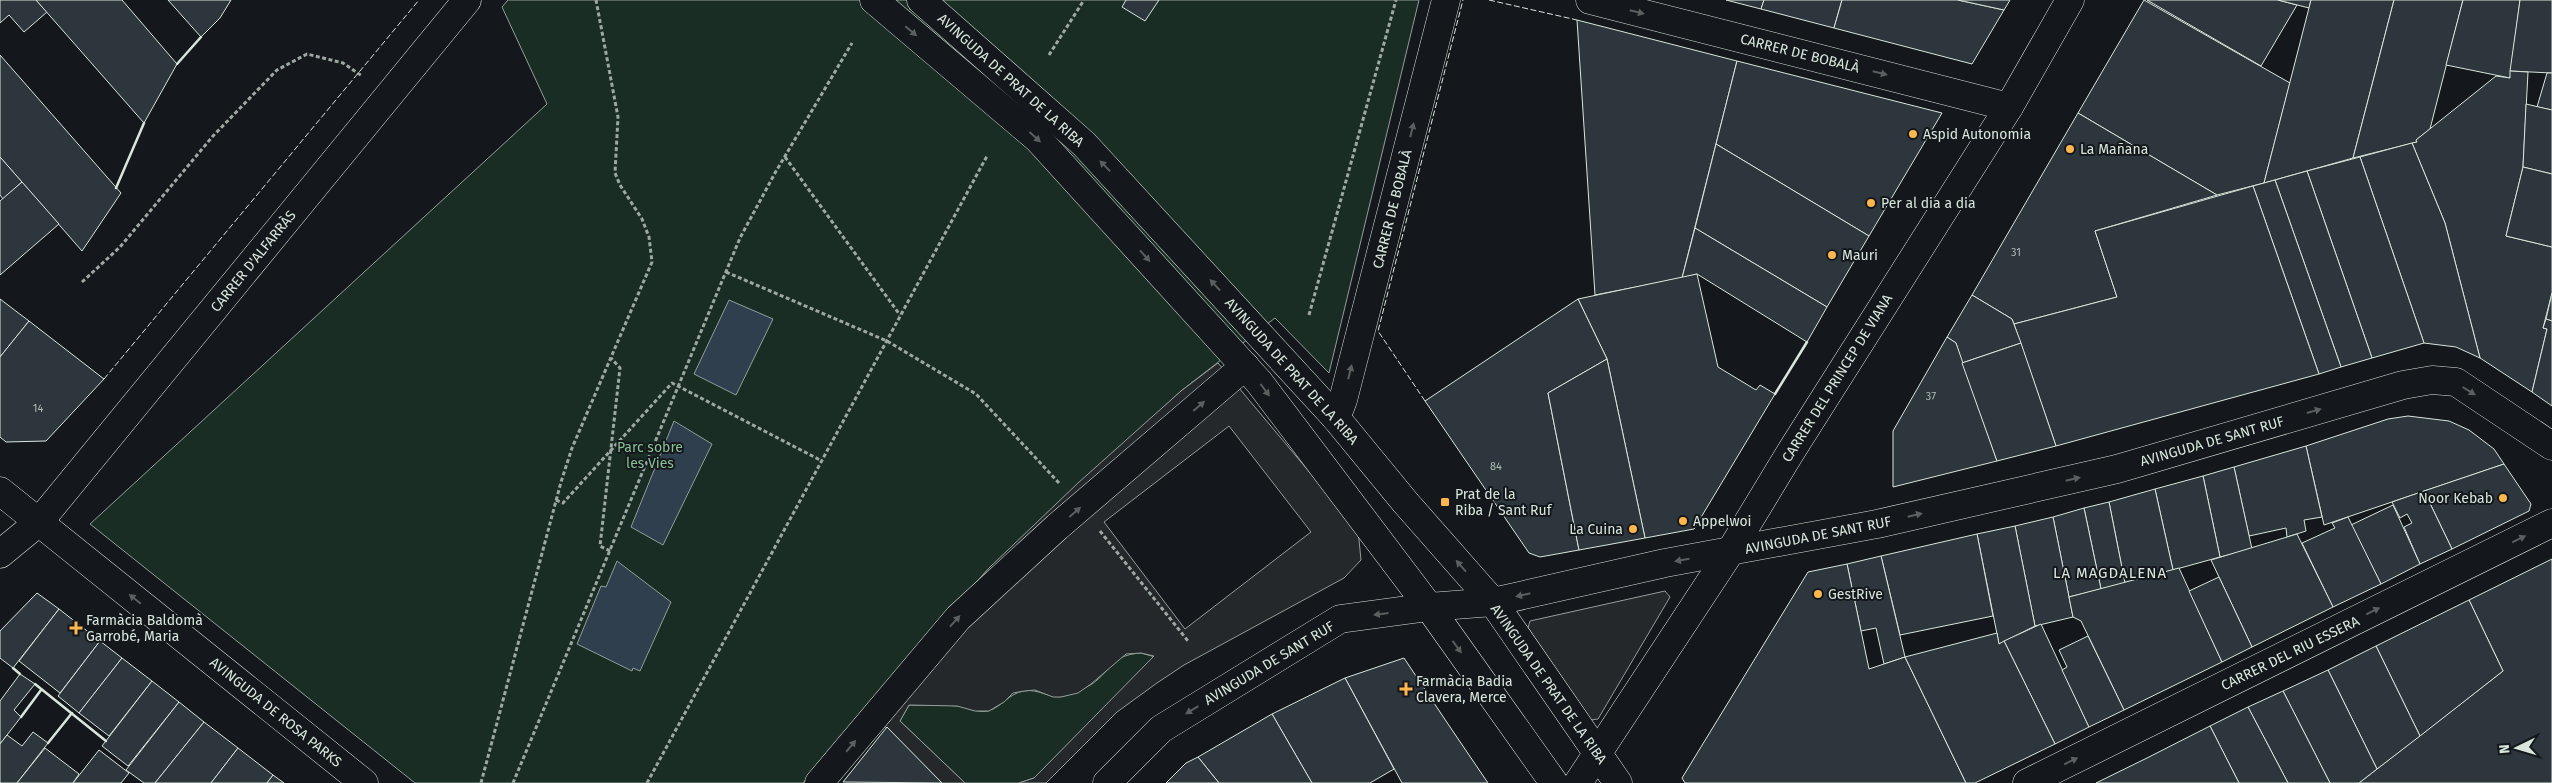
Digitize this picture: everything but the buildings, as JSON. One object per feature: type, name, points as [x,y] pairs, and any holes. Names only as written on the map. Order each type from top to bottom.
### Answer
[{"type":"street","name":"CARRER D'ALFARRÀS","points":[[0,554],[39,522],[467,0]]},
{"type":"street","name":"AVINGUDA DE PRAT DE LA RIBA","points":[[874,0],[1038,139],[1259,382],[1429,607],[1554,783]]},
{"type":"street","name":"AVINGUDA DE PRAT DE LA RIBA","points":[[921,0],[1084,144],[1336,418],[1405,502],[1493,602],[1618,783]]},
{"type":"street","name":"CARRER DE BOBALÀ","points":[[1336,418],[1343,400],[1446,0]]},
{"type":"street","name":"CARRER DE BOBALÀ","points":[[1590,0],[2009,107]]},
{"type":"street","name":"CARRER DEL PRINCEP DE VIANA","points":[[1578,783],[1730,552],[2009,107],[2070,0]]},
{"type":"street","points":[[819,783],[958,618],[1081,507],[1244,366]]},
{"type":"street","name":"AVINGUDA DE SANT RUF","points":[[1107,783],[1161,729],[1340,619],[1429,607],[1493,602],[1656,565],[1876,524],[2117,469],[2395,388],[2432,380],[2456,382],[2552,446]]},
{"type":"street","name":"AVINGUDA DE ROSA PARKS","points":[[0,491],[364,783]]},
{"type":"street","name":"CARRER DEL RIU ESSERA","points":[[2028,783],[2552,523]]},
{"type":"path","points":[[481,783],[556,500],[572,448],[652,262],[649,237],[642,219],[620,185],[616,173],[618,117],[596,0]]},
{"type":"path","points":[[1049,55],[1084,0]]},
{"type":"path","points":[[1309,315],[1396,0]]},
{"type":"path","points":[[512,783],[740,238],[785,157],[852,44]]},
{"type":"path","points":[[82,282],[120,247],[213,136],[277,70],[307,54],[343,63],[359,72],[384,101]]},
{"type":"path","points":[[647,783],[986,156]]},
{"type":"path","points":[[785,157],[900,315]]},
{"type":"path","points":[[726,272],[887,341],[976,394],[1081,507],[1188,641]]},
{"type":"path","points":[[610,551],[600,546],[620,368],[611,358]]},
{"type":"path","points":[[556,500],[563,503],[672,383],[822,462]]},
{"type":"green space","name":"Parc sobre les Vies","points":[[508,0],[1419,0],[1329,373],[1275,318],[1181,391],[989,568],[865,708],[803,783],[415,783],[90,524],[547,104],[502,7]]},
{"type":"green space","points":[[1141,653],[1155,657],[1034,778],[1019,783],[965,783],[900,721],[909,705],[952,705],[977,711],[988,711],[1014,694],[1024,691],[1034,691],[1059,697],[1064,696],[1092,684],[1118,660],[1131,654]]},
{"type":"shaded area","points":[[1218,363],[1358,530],[1361,560],[1344,578],[1184,665],[1157,683],[1117,712],[1046,783],[1019,783],[1034,778],[1154,656],[1141,653],[1126,654],[1078,693],[1061,697],[1053,697],[1035,690],[1013,693],[1004,702],[989,711],[975,711],[957,706],[909,705],[900,721],[965,783],[942,783],[865,708],[989,568],[1078,483],[1181,391]],"holes":[[[1229,426],[1311,532],[1185,629],[1104,522]]]},
{"type":"shaded area","points":[[1665,591],[1670,597],[1598,719],[1591,720],[1528,628],[1530,621]]},
{"type":"water","points":[[729,300],[773,319],[736,395],[694,374]]},
{"type":"water","points":[[674,421],[712,444],[663,545],[631,527]]},
{"type":"water","points":[[617,561],[671,602],[640,671],[633,668],[632,671],[577,644],[601,586],[606,587]]},
{"type":"fence","points":[[104,379],[419,0]]},
{"type":"fence","points":[[1425,401],[1378,331],[1463,0]]},
{"type":"fence","points":[[1489,0],[1577,20]]},
{"type":"wall","points":[[177,64],[201,37]]},
{"type":"wall","points":[[116,188],[144,123]]},
{"type":"wall","points":[[1775,394],[1807,342]]},
{"type":"wall","points":[[13,668],[20,674]]},
{"type":"wall","points":[[35,684],[106,741]]},
{"type":"wall","points":[[21,717],[41,690]]},
{"type":"wall","points":[[48,743],[72,713]]},
{"type":"place","name":"Aspid Autonomia","points":[[1913,134]]},
{"type":"place","name":"La Mañana","points":[[2070,149]]},
{"type":"place","name":"Per al dia a dia","points":[[1871,203]]},
{"type":"place","name":"Mauri","points":[[1832,255]]},
{"type":"place","name":"Noor Kebab","points":[[2503,498]]},
{"type":"place","name":"Prat de la Riba / Sant Ruf","points":[[1445,502]]},
{"type":"place","name":"Appelwoi","points":[[1683,521]]},
{"type":"place","name":"La Cuina","points":[[1633,529]]},
{"type":"place","name":"GestRive","points":[[1818,594]]},
{"type":"place","name":"Farmàcia Baldomà Garrobé, Maria","points":[[76,628]]},
{"type":"place","name":"Farmàcia Badia Clavera, Merce","points":[[1406,689]]},
{"type":"district","name":"LA MAGDALENA","points":[[2110,573]]}]
